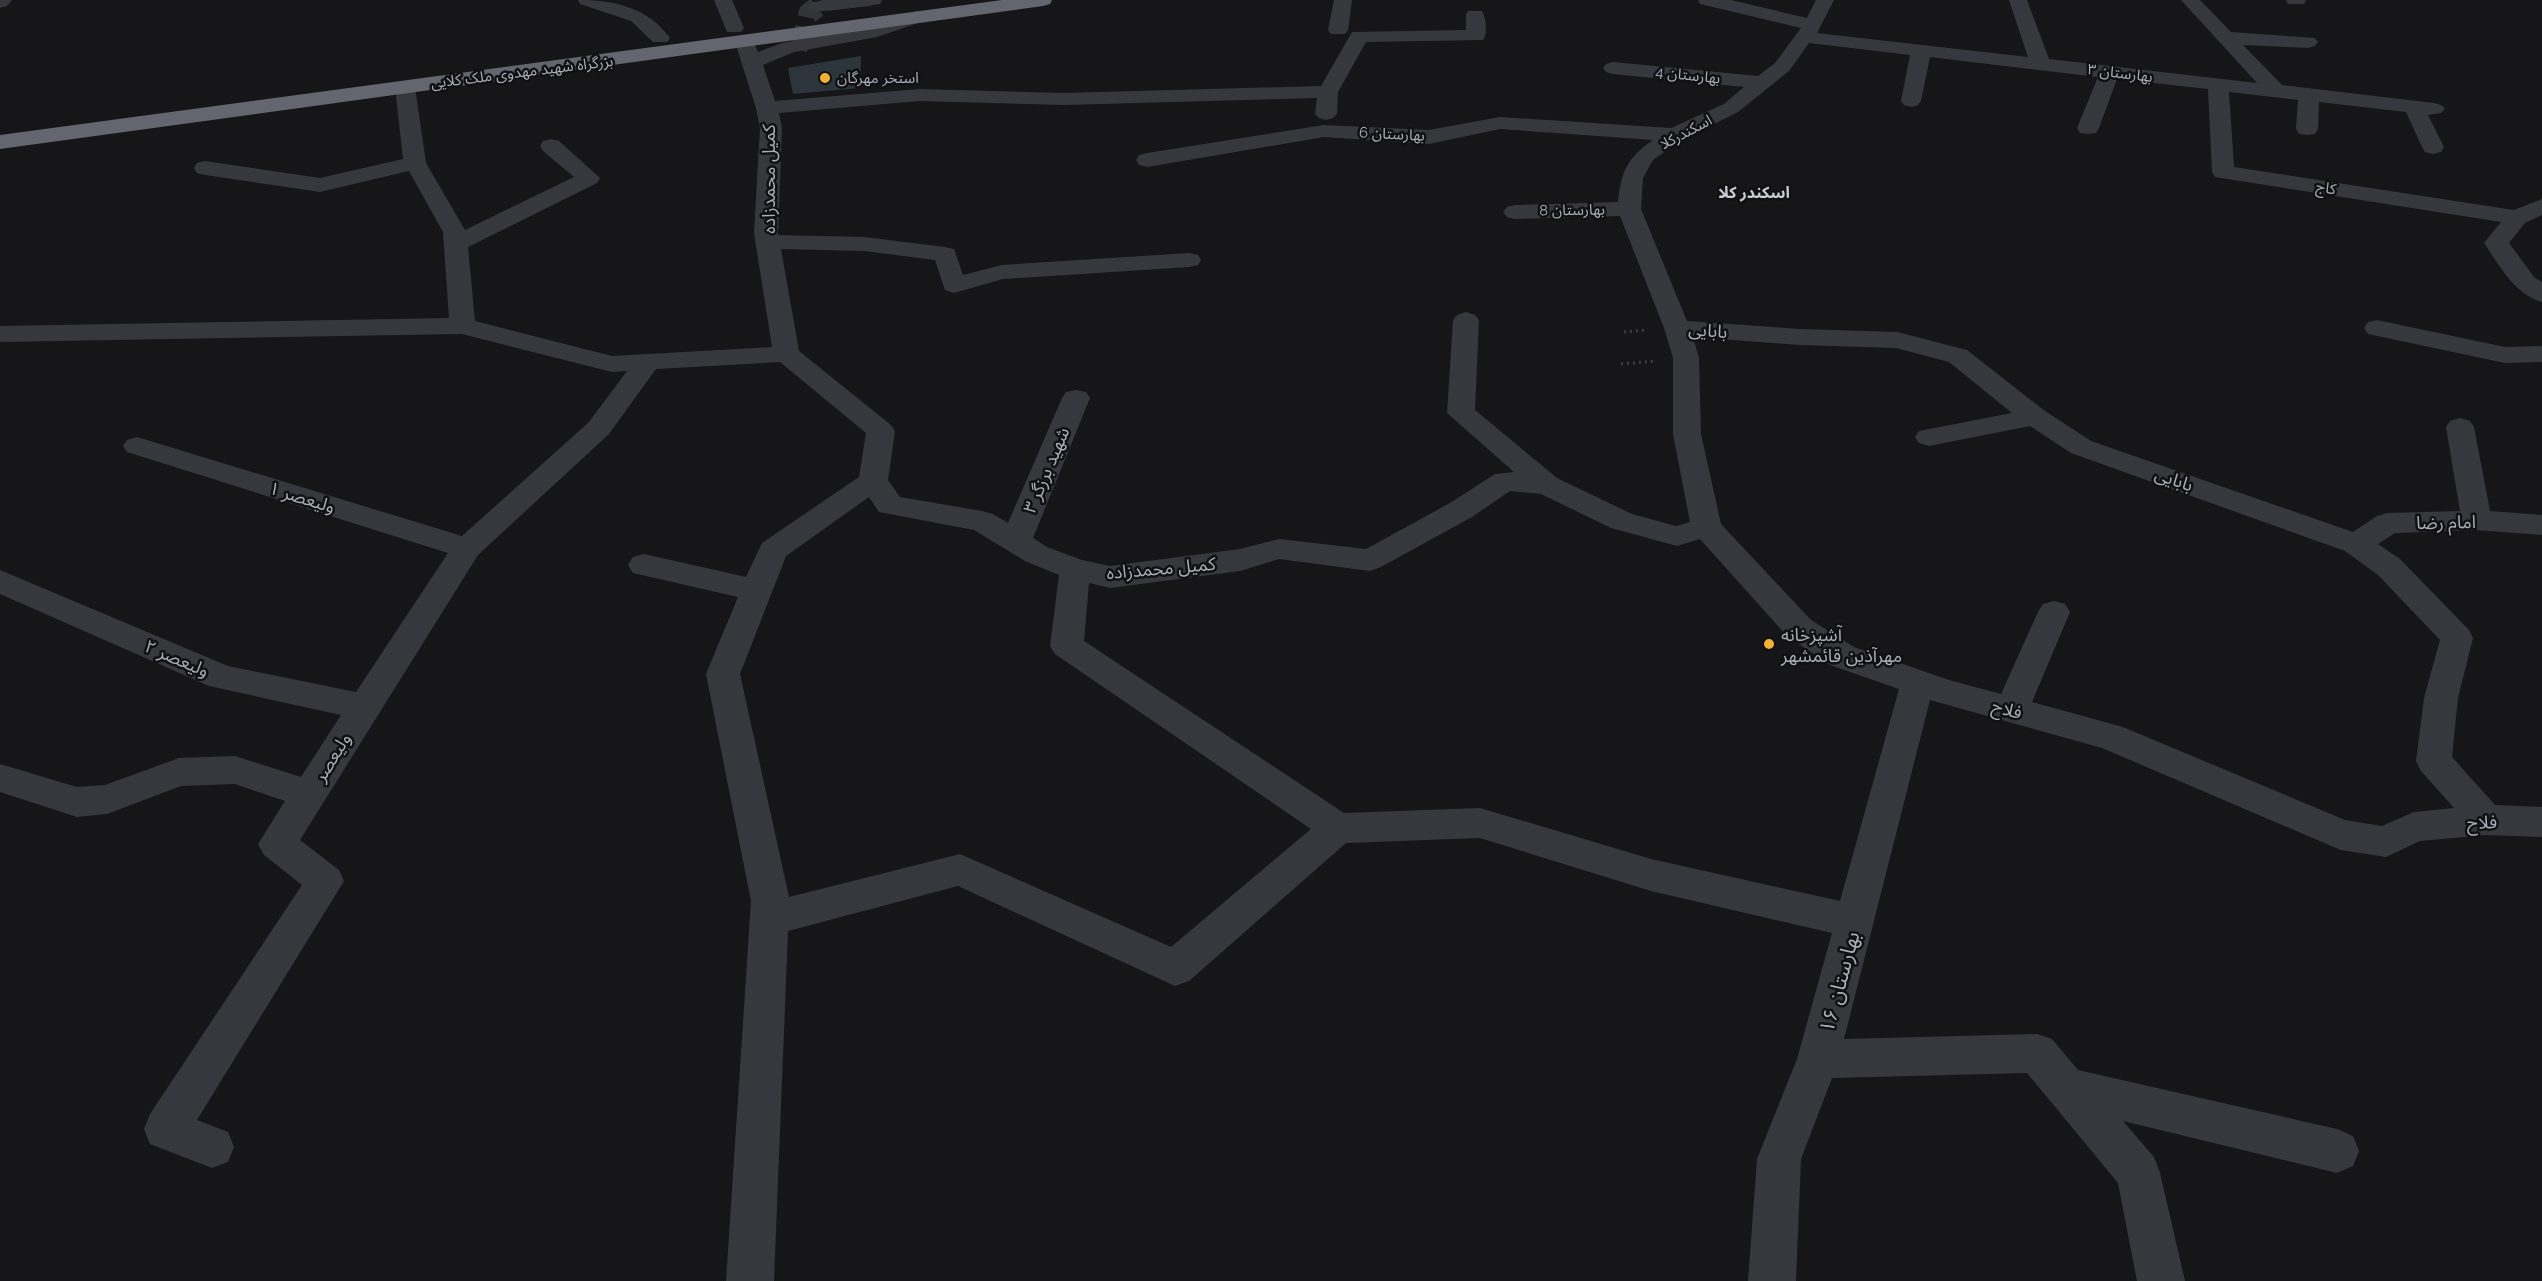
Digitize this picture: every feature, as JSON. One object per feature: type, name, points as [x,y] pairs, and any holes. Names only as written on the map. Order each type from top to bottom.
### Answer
[{"type":"highway","name":"بزرگراه شهید مهدوی ملک کلایی","points":[[0,142],[744,44],[941,0]]},
{"type":"highway","name":"بزرگراه شهید مهدوی ملک کلایی","points":[[916,7],[1043,0]]},
{"type":"highway","name":"بزرگراه شهید مهدوی ملک کلایی","points":[[0,126],[660,38],[744,44]]},
{"type":"street","points":[[587,0],[638,17],[660,38]]},
{"type":"street","name":"کمیل محمدزاده","points":[[723,0],[744,44],[767,108],[771,128],[768,242],[786,354]]},
{"type":"street","points":[[817,7],[840,2],[873,0]]},
{"type":"street","points":[[886,0],[916,7]]},
{"type":"street","points":[[1338,30],[1343,0]]},
{"type":"street","name":"بهارستان ۳","points":[[1707,0],[1809,31],[1921,50],[2424,108],[2433,147]]},
{"type":"street","name":"اسکندرکلا","points":[[1677,328],[1629,209],[1632,178],[1644,156],[1674,135],[1731,108],[1782,67],[1809,31],[1825,0]]},
{"type":"street","points":[[2019,0],[2041,64]]},
{"type":"street","points":[[2190,0],[2277,92]]},
{"type":"street","points":[[1324,131],[1329,92],[1359,36],[1476,36],[1475,15]]},
{"type":"street","points":[[2226,38],[2308,42]]},
{"type":"street","points":[[1911,101],[1921,50]]},
{"type":"street","name":"بهارستان 4","points":[[1613,68],[1762,82]]},
{"type":"street","points":[[2088,128],[2110,72]]},
{"type":"street","name":"کاج","points":[[2218,84],[2223,172],[2517,218]]},
{"type":"street","points":[[405,87],[415,163],[455,232],[462,326]]},
{"type":"street","points":[[767,108],[920,95],[1064,99],[1329,92]]},
{"type":"street","points":[[2307,129],[2310,96]]},
{"type":"street","name":"بهارستان 6","points":[[1147,160],[1324,131],[1430,137],[1500,123],[1674,135]]},
{"type":"street","points":[[455,244],[589,178],[551,146]]},
{"type":"street","points":[[205,168],[320,185],[415,163]]},
{"type":"street","points":[[2542,206],[2517,218],[2496,243],[2525,282],[2542,294]]},
{"type":"street","name":"بهارستان 8","points":[[1515,212],[1629,209]]},
{"type":"street","points":[[768,242],[864,244],[945,254],[954,285],[1002,272],[1189,260]]},
{"type":"street","points":[[1467,320],[1461,412],[1547,485],[1622,521],[1677,536],[1706,527],[1687,434],[1686,358],[1677,328]]},
{"type":"street","points":[[0,334],[462,326],[612,364],[786,354],[881,431],[873,481],[773,550],[723,674],[770,901],[750,1281]]},
{"type":"street","name":"بابایی","points":[[1677,328],[1726,333],[1897,340],[1958,356],[2035,417],[2081,447],[2356,544],[2389,567],[2457,638],[2440,698],[2434,761],[2486,820]]},
{"type":"street","points":[[2377,328],[2505,355],[2542,354]]},
{"type":"street","name":"ولیعصر","points":[[212,1148],[166,1129],[325,881],[277,844],[467,548],[599,428],[648,362]]},
{"type":"street","name":"شهید برزگر ۳","points":[[1016,542],[1076,398]]},
{"type":"street","points":[[1929,437],[2035,417]]},
{"type":"street","points":[[2460,427],[2472,489],[2475,520]]},
{"type":"street","name":"ولیعصر ۱","points":[[137,446],[467,548]]},
{"type":"street","name":"کمیل محمدزاده","points":[[873,481],[890,506],[982,521],[1036,554],[1075,569],[1110,577],[1240,560],[1279,549],[1370,560],[1461,510],[1505,481],[1547,485]]},
{"type":"street","name":"امام رضا","points":[[2356,544],[2388,523],[2475,520],[2542,525]]},
{"type":"street","name":"فلاح","points":[[1706,527],[1799,628],[1842,656],[1918,682],[2111,737],[2341,835],[2386,842],[2414,827],[2486,820],[2542,822]]},
{"type":"street","points":[[644,565],[757,590]]},
{"type":"street","points":[[1075,569],[1067,646],[1338,828],[1480,823],[1651,875],[1855,921]]},
{"type":"street","name":"ولیعصر ۲","points":[[0,581],[221,677],[364,707]]},
{"type":"street","points":[[2011,710],[2054,612]]},
{"type":"street","name":"بهارستان ۱۶","points":[[1772,1281],[1779,1159],[1818,1059],[1918,682]]},
{"type":"street","points":[[0,778],[77,802],[107,799],[179,772],[235,770],[309,794]]},
{"type":"street","points":[[769,919],[960,870],[1175,968],[1338,828]]},
{"type":"street","points":[[1818,1059],[2037,1053],[2138,1173],[2161,1281]]},
{"type":"street","points":[[2066,1087],[2337,1151]]},
{"type":"shaded area","name":"استخر مهرگان","points":[[861,56],[860,88],[793,94],[788,68]]},
{"type":"tunnel","points":[[811,43],[803,39],[809,13],[817,7]]},
{"type":"place","name":"استخر مهرگان","points":[[825,78]]},
{"type":"place","name":"آشپزخانه مهرآذین قائمشهر","points":[[1769,644]]},
{"type":"district","name":"اسکندر کلا","points":[[1754,192]]}]
